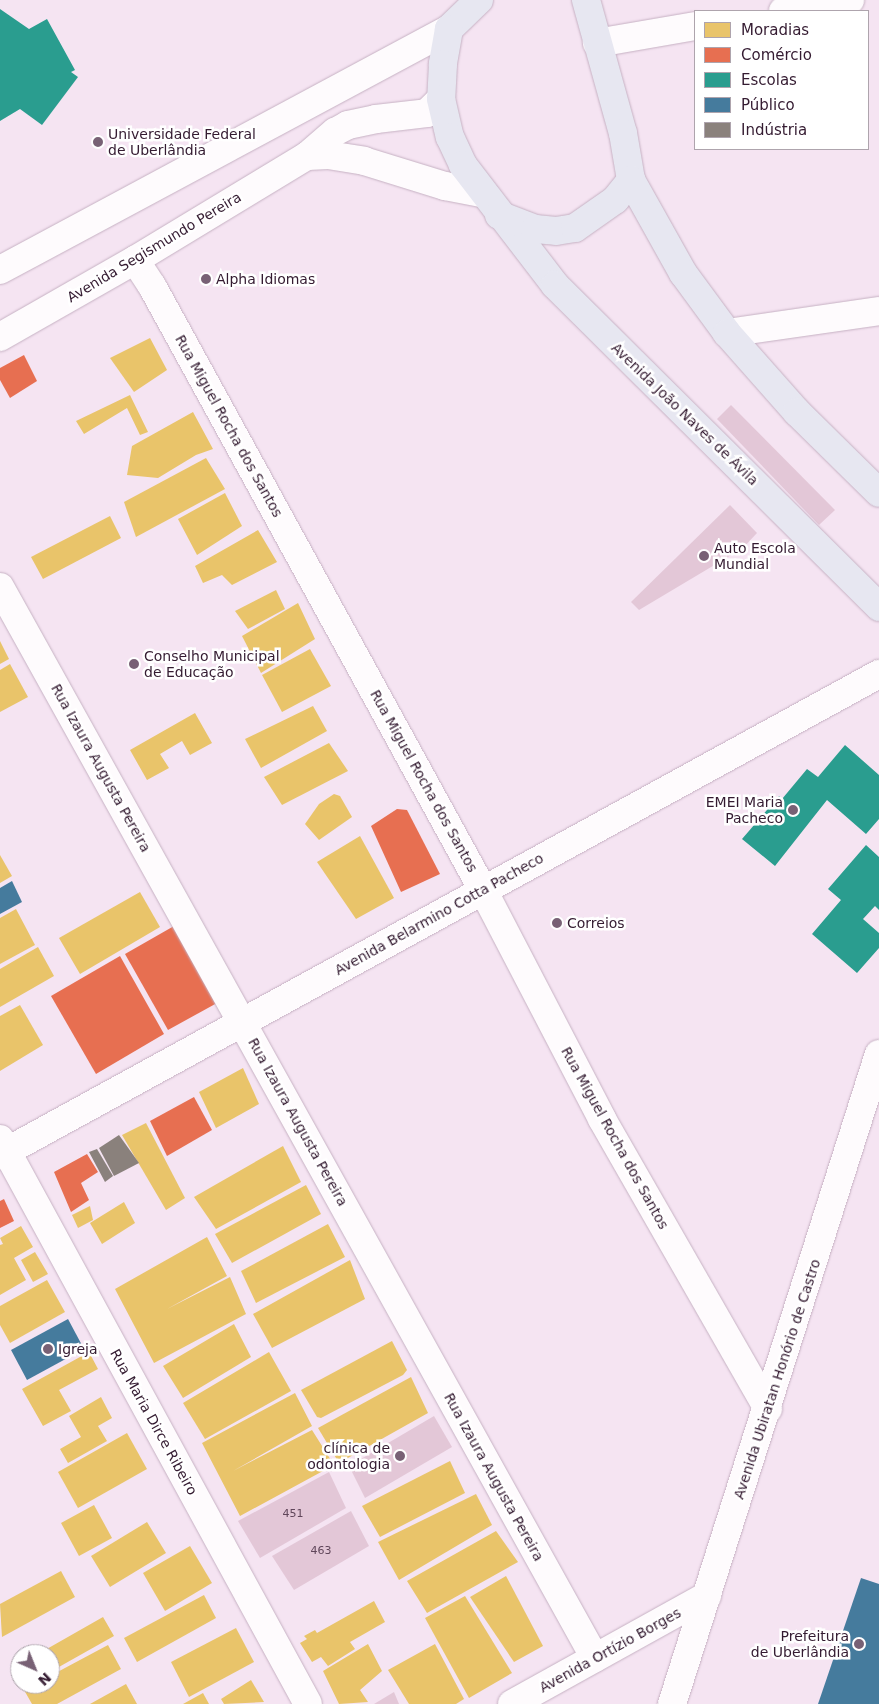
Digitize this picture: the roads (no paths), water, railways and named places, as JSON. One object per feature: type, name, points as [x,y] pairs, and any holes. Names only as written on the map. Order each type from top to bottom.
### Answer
[{"type":"main road","points":[[441,99],[450,29],[478,0]]},
{"type":"main road","points":[[584,1],[623,133],[631,180],[683,273],[727,332],[797,412],[879,493]]},
{"type":"main road","name":"Avenida João Naves de Ávila","points":[[441,99],[450,137],[463,165],[490,204],[555,285],[879,607]]},
{"type":"main road","points":[[490,204],[535,229],[556,231],[575,228],[615,200],[631,180]]},
{"type":"street","points":[[789,10],[850,0]]},
{"type":"street","points":[[597,43],[694,26]]},
{"type":"street","points":[[0,270],[450,29]]},
{"type":"street","name":"Avenida Segismundo Pereira","points":[[0,337],[135,260],[307,156],[324,139],[348,125],[426,113],[441,99]]},
{"type":"street","points":[[307,156],[328,155],[364,161],[445,186],[490,204]]},
{"type":"street","name":"Rua Miguel Rocha dos Santos","points":[[135,260],[152,286],[483,890],[602,1119],[768,1409]]},
{"type":"street","points":[[727,332],[879,311]]},
{"type":"street","name":"Rua Izaura Augusta Pereira","points":[[0,586],[595,1658]]},
{"type":"street","name":"Avenida Belarmino Cotta Pacheco","points":[[2,1148],[242,1021],[879,674]]},
{"type":"street","name":"Avenida Ubiratan Honório de Castro","points":[[672,1704],[768,1409],[879,1054]]},
{"type":"street","name":"Rua Maria Dirce Ribeiro","points":[[2,1148],[308,1704]]},
{"type":"street","name":"Avenida Ortízio Borges","points":[[512,1704],[707,1596]]},
{"type":"place","name":"Universidade Federal de Uberlândia","points":[[98,142]]},
{"type":"place","name":"Alpha Idiomas","points":[[206,279]]},
{"type":"place","name":"Auto Escola Mundial","points":[[704,556]]},
{"type":"place","name":"Conselho Municipal de Educação","points":[[134,664]]},
{"type":"place","name":"EMEI Maria Pacheco","points":[[793,810]]},
{"type":"place","name":"Correios","points":[[557,923]]},
{"type":"place","name":"Igreja","points":[[48,1349]]},
{"type":"place","name":"clínica de odontologia","points":[[400,1456]]},
{"type":"place","name":"Prefeitura de Uberlândia","points":[[859,1644]]}]
